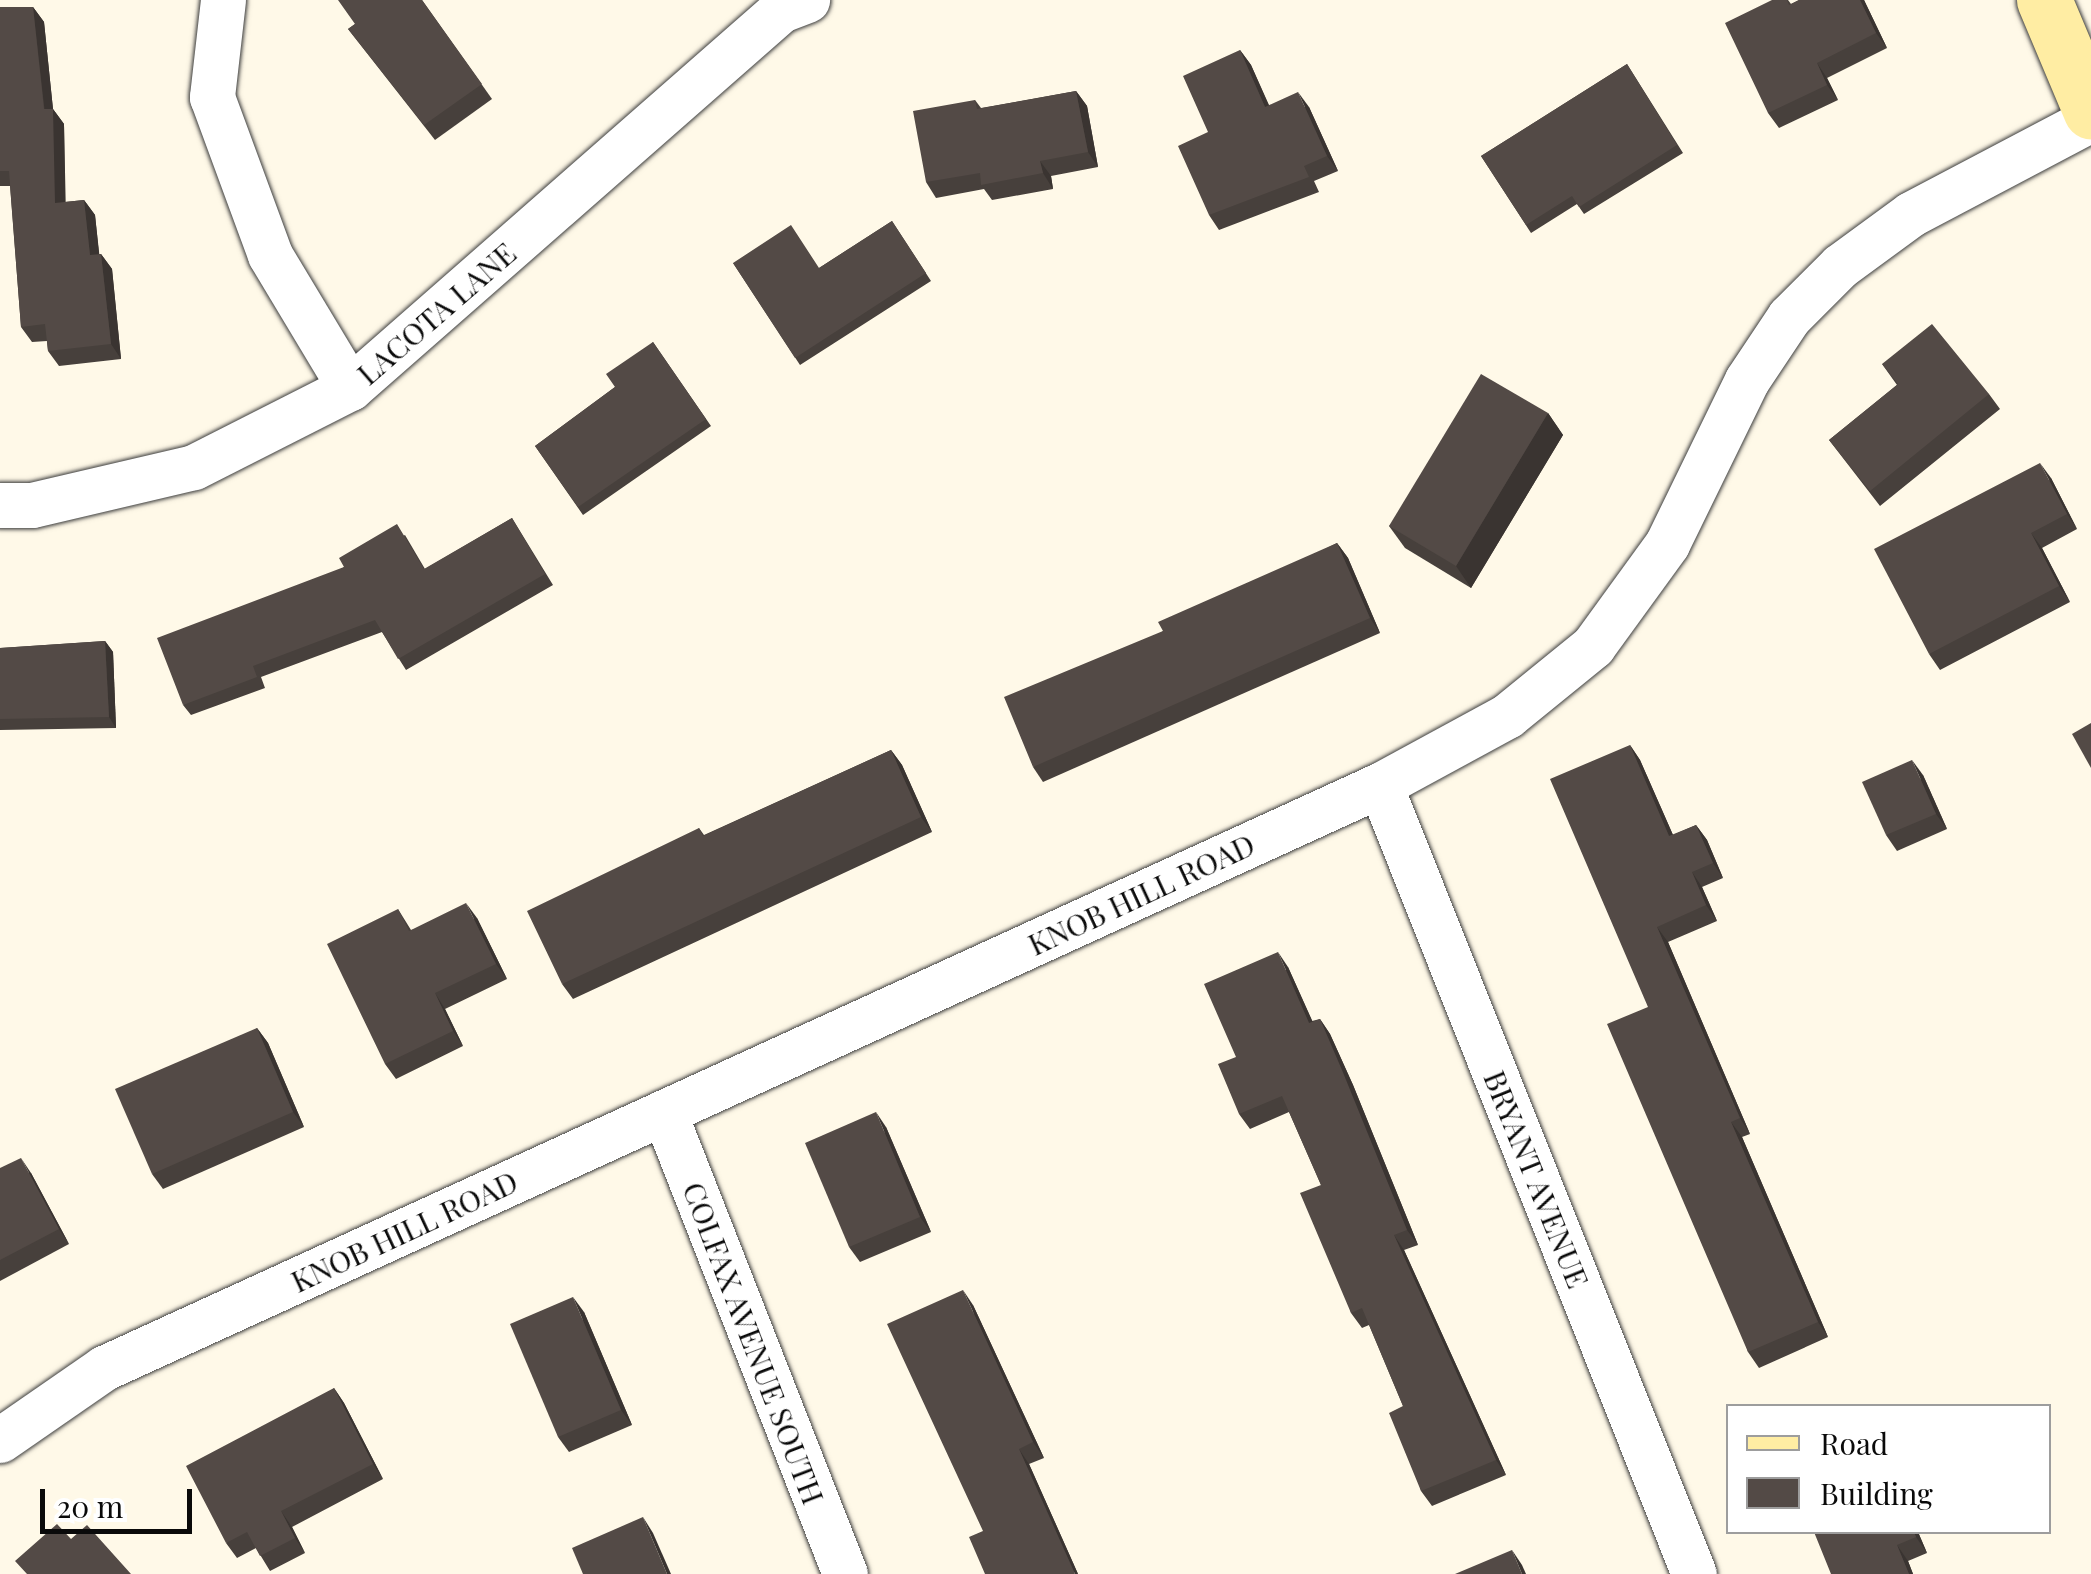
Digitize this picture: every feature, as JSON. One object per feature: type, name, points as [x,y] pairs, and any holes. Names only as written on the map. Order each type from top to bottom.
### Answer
[{"type":"street","points":[[222,0],[212,98],[270,255],[350,388]]},
{"type":"street","name":"LACOTA LANE","points":[[0,505],[32,505],[194,466],[350,388],[781,10],[806,0]]},
{"type":"street","points":[[2044,0],[2091,115]]},
{"type":"street","name":"KNOB HILL ROAD","points":[[0,1440],[104,1368],[1380,784],[1507,716],[1593,646],[1667,544],[1748,380],[1789,317],[1840,266],[1911,214],[2091,115]]},
{"type":"street","name":"BRYANT AVENUE","points":[[1380,784],[1694,1574]]},
{"type":"street","name":"COLFAX AVENUE SOUTH","points":[[664,1112],[844,1574]]},
{"type":"building","points":[[338,0],[422,0],[482,84],[424,125],[348,29],[355,24]]},
{"type":"building","points":[[1772,0],[1787,0],[1789,5],[1799,0],[1860,0],[1876,33],[1817,63],[1827,85],[1768,113],[1725,23]]},
{"type":"building","points":[[0,7],[33,7],[44,109],[53,109],[55,203],[84,200],[90,255],[101,254],[111,344],[48,351],[45,324],[21,327],[9,171],[0,171]]},
{"type":"building","points":[[1240,50],[1265,107],[1298,92],[1327,156],[1304,166],[1309,177],[1209,215],[1178,146],[1208,132],[1183,76]]},
{"type":"building","points":[[1627,64],[1677,145],[1579,207],[1572,196],[1526,225],[1481,156]]},
{"type":"building","points":[[1076,91],[1088,152],[1040,161],[1043,173],[981,185],[980,173],[926,182],[913,111],[975,100],[977,109]]},
{"type":"building","points":[[892,221],[926,273],[795,358],[733,263],[791,225],[819,268]]},
{"type":"building","points":[[1932,324],[1989,394],[1870,491],[1829,440],[1898,384],[1882,364]]},
{"type":"building","points":[[653,342],[706,419],[578,507],[535,446],[615,387],[606,374]]},
{"type":"building","points":[[1481,374],[1548,413],[1456,566],[1389,526]]},
{"type":"building","points":[[2040,463],[2067,514],[2031,533],[2059,586],[1929,654],[1874,549]]},
{"type":"building","points":[[512,518],[545,574],[398,659],[375,620],[253,666],[257,677],[183,705],[157,638],[344,567],[339,558],[397,524],[424,569]]},
{"type":"building","points":[[1337,543],[1370,618],[1033,767],[1004,697],[1163,631],[1158,622]]},
{"type":"building","points":[[105,641],[109,717],[0,719],[0,648]]},
{"type":"building","points":[[2091,723],[2091,768],[2072,734]]},
{"type":"building","points":[[1630,745],[1669,836],[1696,825],[1713,863],[1692,872],[1706,905],[1657,927],[1740,1118],[1731,1122],[1818,1322],[1748,1352],[1607,1024],[1648,1007],[1550,779]]},
{"type":"building","points":[[891,750],[921,817],[562,984],[527,911],[699,828],[703,836]]},
{"type":"building","points":[[1912,760],[1936,814],[1886,835],[1862,782]]},
{"type":"building","points":[[466,903],[496,964],[435,993],[453,1031],[385,1064],[327,944],[398,909],[409,931]]},
{"type":"building","points":[[1278,952],[1309,1023],[1320,1019],[1342,1070],[1407,1230],[1394,1235],[1496,1460],[1421,1491],[1389,1413],[1403,1406],[1362,1308],[1351,1313],[1300,1193],[1321,1185],[1282,1096],[1239,1114],[1218,1064],[1236,1057],[1204,984]]},
{"type":"building","points":[[257,1028],[293,1112],[152,1174],[115,1089]]},
{"type":"building","points":[[876,1112],[920,1217],[849,1247],[805,1143]]},
{"type":"building","points":[[21,1158],[59,1229],[0,1260],[0,1168]]},
{"type":"building","points":[[963,1290],[1033,1442],[1019,1449],[1075,1574],[985,1574],[969,1537],[983,1531],[887,1324]]},
{"type":"building","points":[[573,1297],[621,1410],[558,1437],[510,1324]]},
{"type":"building","points":[[334,1388],[373,1464],[281,1511],[295,1538],[260,1556],[247,1532],[226,1543],[186,1466]]},
{"type":"building","points":[[643,1517],[667,1574],[583,1574],[572,1548]]},
{"type":"building","points":[[57,1524],[71,1539],[87,1525],[131,1574],[27,1574],[15,1561]]},
{"type":"building","points":[[1815,1534],[1915,1534],[1916,1537],[1897,1545],[1909,1574],[1831,1574]]},
{"type":"building","points":[[1512,1550],[1522,1574],[1455,1574]]}]
